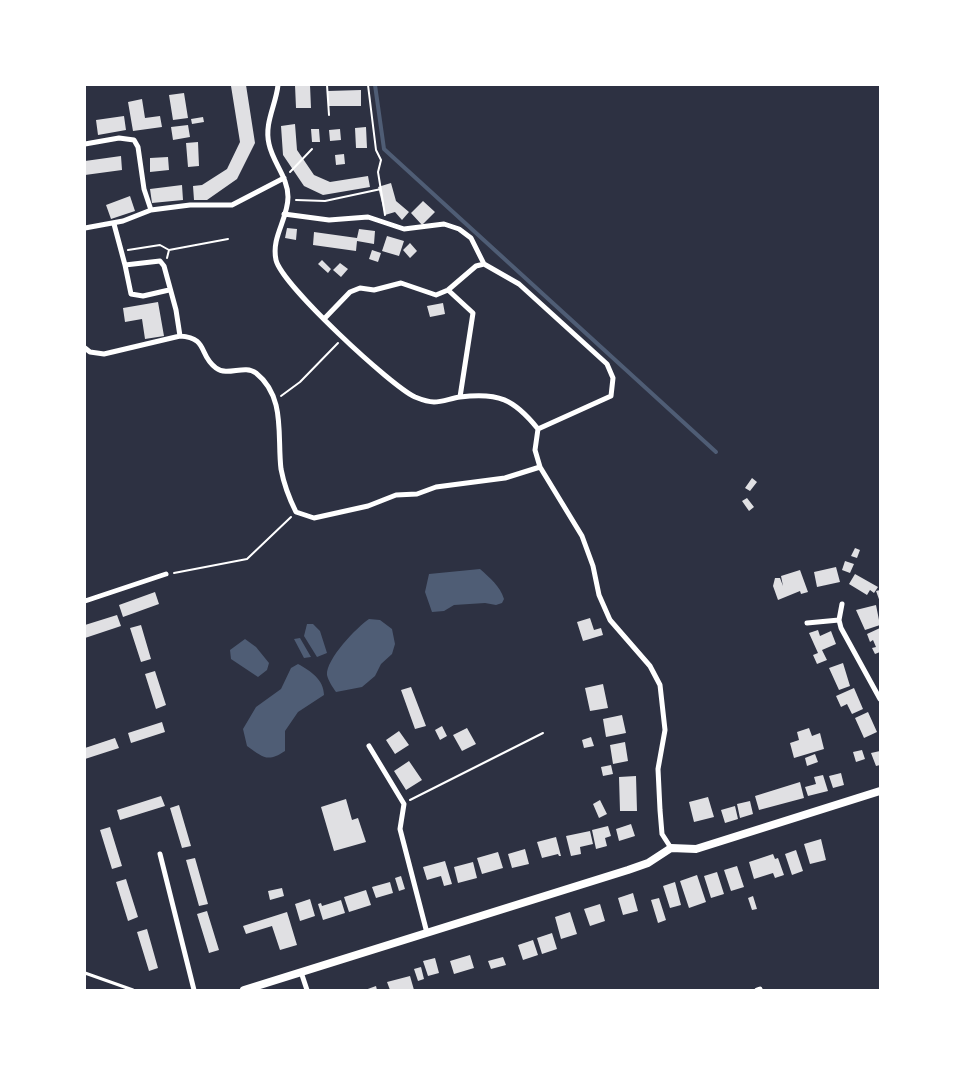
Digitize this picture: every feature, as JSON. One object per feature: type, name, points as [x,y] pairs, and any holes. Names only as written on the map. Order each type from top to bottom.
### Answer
[{"type":"street","points":[[278,85],[268,123],[269,145],[284,178],[288,199],[276,241],[276,260],[284,276],[324,319],[394,382],[415,397],[434,402],[487,394],[507,399],[526,414],[538,429],[535,450],[540,468],[582,536],[593,566],[599,595],[610,620],[650,666],[660,685],[665,730],[658,769],[660,810],[662,834],[671,848]]},
{"type":"street","points":[[85,144],[119,138],[134,140],[138,147],[144,189],[150,210]]},
{"type":"street","points":[[85,228],[114,224],[150,210],[190,205],[232,205],[284,178]]},
{"type":"street","points":[[284,214],[329,220],[368,217],[404,229],[444,224],[459,229],[472,238],[484,264],[519,284],[607,364],[613,378],[611,396],[538,429]]},
{"type":"street","points":[[114,224],[122,250],[131,294],[143,296],[170,290]]},
{"type":"street","points":[[125,265],[160,261],[164,266],[176,310],[180,336]]},
{"type":"street","points":[[324,319],[350,292],[360,288],[374,290],[401,283],[436,295],[448,290],[476,266],[484,264]]},
{"type":"street","points":[[448,290],[473,313],[460,397]]},
{"type":"street","points":[[85,348],[90,352],[104,354],[180,336],[192,337],[204,347],[207,360],[217,369],[231,372],[244,370],[254,372],[265,382],[276,401],[281,444],[281,468],[287,494],[296,512],[314,518],[368,506],[396,495],[417,494],[436,487],[505,478],[540,468]]},
{"type":"street","points":[[85,601],[166,574]]},
{"type":"street","points":[[842,604],[839,620],[847,642],[862,664],[880,699]]},
{"type":"street","points":[[806,624],[839,620]]},
{"type":"street","points":[[369,746],[404,804],[400,829],[427,933]]},
{"type":"street","points":[[244,990],[628,870],[648,862],[671,848],[696,849],[880,791]]},
{"type":"street","points":[[160,854],[194,990]]},
{"type":"street","points":[[301,972],[307,990]]},
{"type":"lane","points":[[85,973],[133,990]]},
{"type":"path","points":[[327,85],[329,115]]},
{"type":"path","points":[[368,85],[376,150],[381,160],[378,172],[385,224]]},
{"type":"path","points":[[284,178],[312,149]]},
{"type":"path","points":[[288,199],[325,201],[381,189]]},
{"type":"path","points":[[122,250],[160,245],[169,250],[228,239]]},
{"type":"path","points":[[164,266],[169,250]]},
{"type":"path","points":[[276,401],[300,382],[344,337]]},
{"type":"path","points":[[166,574],[247,559],[296,512]]},
{"type":"path","points":[[404,804],[543,733]]},
{"type":"water","points":[[480,569],[500,590],[504,599],[502,603],[496,605],[485,603],[454,605],[444,611],[432,612],[425,592],[429,574]]},
{"type":"water","points":[[369,619],[380,620],[392,629],[395,644],[392,654],[381,664],[375,676],[362,687],[336,692],[329,682],[327,675],[331,661],[350,636]]},
{"type":"water","points":[[307,624],[313,624],[320,631],[327,653],[317,657],[304,636]]},
{"type":"water","points":[[300,638],[311,657],[304,658],[294,639]]},
{"type":"water","points":[[245,639],[256,647],[269,663],[267,670],[258,677],[231,659],[230,650]]},
{"type":"water","points":[[298,664],[319,680],[324,695],[298,712],[285,731],[285,751],[274,757],[265,757],[247,746],[243,729],[256,707],[281,689],[291,668]]},
{"type":"building","points":[[246,85],[255,143],[237,179],[207,200],[194,200],[193,186],[202,185],[227,169],[240,142],[231,86]]},
{"type":"building","points":[[295,85],[310,85],[311,108],[296,108]]},
{"type":"building","points":[[361,90],[361,106],[328,106],[328,91]]},
{"type":"building","points":[[184,93],[188,118],[173,120],[169,95]]},
{"type":"building","points":[[142,99],[145,118],[160,116],[162,127],[133,131],[128,102]]},
{"type":"building","points":[[124,116],[126,130],[98,135],[96,120]]},
{"type":"building","points":[[203,117],[204,122],[192,124],[191,119]]},
{"type":"building","points":[[295,124],[297,150],[314,175],[330,182],[368,176],[370,187],[323,195],[304,186],[283,155],[281,126]]},
{"type":"building","points":[[188,125],[190,137],[173,140],[171,127]]},
{"type":"building","points":[[366,127],[367,148],[356,148],[355,128]]},
{"type":"building","points":[[311,129],[319,129],[320,142],[312,142]]},
{"type":"building","points":[[340,129],[341,140],[330,141],[329,130]]},
{"type":"building","points":[[198,142],[199,166],[188,167],[186,143]]},
{"type":"building","points":[[344,154],[345,164],[336,165],[335,155]]},
{"type":"building","points":[[121,156],[122,170],[85,175],[85,161]]},
{"type":"building","points":[[168,157],[169,170],[150,172],[150,158]]},
{"type":"building","points":[[391,183],[396,201],[409,212],[402,220],[395,212],[385,215],[378,187]]},
{"type":"building","points":[[182,185],[183,200],[152,203],[150,189]]},
{"type":"building","points":[[130,196],[135,211],[111,219],[106,205]]},
{"type":"building","points":[[423,201],[435,212],[422,225],[411,213]]},
{"type":"building","points":[[287,228],[297,229],[296,240],[285,238]]},
{"type":"building","points":[[359,229],[375,231],[374,244],[357,241],[356,251],[313,245],[314,232],[357,238]]},
{"type":"building","points":[[387,236],[404,241],[399,256],[382,251]]},
{"type":"building","points":[[410,243],[417,251],[410,258],[403,250]]},
{"type":"building","points":[[372,250],[381,253],[378,262],[369,259]]},
{"type":"building","points":[[322,260],[331,269],[328,273],[318,264]]},
{"type":"building","points":[[340,263],[348,269],[341,277],[333,270]]},
{"type":"building","points":[[158,302],[164,336],[145,339],[142,319],[125,322],[123,308]]},
{"type":"building","points":[[443,303],[445,314],[430,317],[427,306]]},
{"type":"building","points":[[752,478],[757,482],[750,491],[745,488]]},
{"type":"building","points":[[747,498],[754,507],[749,511],[742,501]]},
{"type":"building","points":[[855,548],[860,550],[857,558],[851,556]]},
{"type":"building","points":[[845,561],[854,564],[850,573],[842,570]]},
{"type":"building","points":[[836,567],[840,582],[817,587],[814,572]]},
{"type":"building","points":[[800,570],[808,592],[801,594],[800,591],[778,600],[773,586],[775,578],[780,578],[783,586],[781,576]]},
{"type":"building","points":[[855,574],[878,587],[874,593],[870,590],[867,595],[849,584]]},
{"type":"building","points":[[880,590],[880,602],[876,591]]},
{"type":"building","points":[[155,592],[159,604],[123,617],[119,605]]},
{"type":"building","points":[[876,605],[880,625],[865,630],[856,610]]},
{"type":"building","points":[[117,615],[121,626],[85,638],[85,625]]},
{"type":"building","points":[[590,618],[594,630],[601,628],[603,635],[583,641],[577,622]]},
{"type":"building","points":[[141,625],[151,659],[141,662],[130,628]]},
{"type":"building","points":[[880,628],[880,652],[875,654],[872,648],[876,647],[873,640],[870,642],[867,634]]},
{"type":"building","points":[[818,630],[820,636],[831,631],[836,644],[822,650],[827,660],[817,664],[813,655],[818,653],[809,633]]},
{"type":"building","points":[[843,663],[850,686],[839,690],[829,668]]},
{"type":"building","points":[[155,671],[166,705],[156,709],[145,674]]},
{"type":"building","points":[[603,684],[608,708],[590,711],[585,688]]},
{"type":"building","points":[[411,687],[426,726],[415,729],[401,690]]},
{"type":"building","points":[[854,688],[863,709],[852,714],[847,704],[841,707],[836,696]]},
{"type":"building","points":[[868,712],[877,732],[864,738],[855,718]]},
{"type":"building","points":[[622,715],[626,733],[606,737],[603,719]]},
{"type":"building","points":[[162,722],[165,732],[131,743],[128,733]]},
{"type":"building","points":[[442,726],[447,736],[440,740],[435,730]]},
{"type":"building","points":[[467,728],[476,744],[462,751],[453,735]]},
{"type":"building","points":[[809,728],[812,736],[820,733],[824,749],[794,758],[790,743],[799,740],[797,732]]},
{"type":"building","points":[[399,731],[409,745],[395,754],[386,740]]},
{"type":"building","points":[[591,737],[594,746],[584,748],[582,740]]},
{"type":"building","points":[[115,738],[119,748],[85,759],[85,748]]},
{"type":"building","points":[[625,742],[628,761],[613,764],[610,745]]},
{"type":"building","points":[[862,750],[865,759],[856,762],[853,752]]},
{"type":"building","points":[[880,751],[880,765],[876,766],[871,753]]},
{"type":"building","points":[[815,754],[818,762],[807,766],[805,758]]},
{"type":"building","points":[[409,761],[422,780],[406,790],[394,771]]},
{"type":"building","points":[[611,765],[613,774],[603,776],[601,767]]},
{"type":"building","points":[[841,773],[844,785],[833,788],[829,776]]},
{"type":"building","points":[[823,775],[828,791],[808,796],[805,787],[816,784],[814,777]]},
{"type":"building","points":[[636,776],[637,811],[620,811],[619,777]]},
{"type":"building","points":[[800,782],[804,798],[759,810],[755,796]]},
{"type":"building","points":[[161,796],[165,806],[120,820],[117,810]]},
{"type":"building","points":[[708,797],[714,817],[694,822],[689,802]]},
{"type":"building","points":[[346,799],[352,820],[358,818],[366,842],[334,851],[321,807]]},
{"type":"building","points":[[600,800],[607,814],[599,818],[593,804]]},
{"type":"building","points":[[750,801],[753,814],[740,818],[737,804]]},
{"type":"building","points":[[179,805],[191,846],[182,848],[170,808]]},
{"type":"building","points":[[735,806],[738,819],[725,823],[721,810]]},
{"type":"building","points":[[631,824],[635,836],[619,841],[616,829]]},
{"type":"building","points":[[608,826],[611,836],[605,838],[607,846],[596,849],[592,830]]},
{"type":"building","points":[[110,827],[122,866],[112,869],[100,830]]},
{"type":"building","points":[[590,831],[593,844],[580,847],[581,854],[571,856],[566,836]]},
{"type":"building","points":[[556,837],[561,856],[558,854],[542,858],[537,842]]},
{"type":"building","points":[[821,839],[826,860],[810,864],[804,844]]},
{"type":"building","points":[[525,849],[529,864],[512,868],[508,854]]},
{"type":"building","points":[[796,850],[803,871],[792,875],[785,854]]},
{"type":"building","points":[[498,852],[503,868],[482,874],[477,858]]},
{"type":"building","points":[[773,854],[775,859],[778,858],[784,875],[775,878],[773,873],[754,879],[749,862]]},
{"type":"building","points":[[195,858],[208,904],[199,906],[186,860]]},
{"type":"building","points":[[445,861],[452,884],[444,886],[441,876],[427,880],[423,867]]},
{"type":"building","points":[[473,862],[477,878],[458,883],[454,867]]},
{"type":"building","points":[[737,866],[744,887],[731,891],[724,870]]},
{"type":"building","points":[[717,872],[724,894],[711,898],[704,876]]},
{"type":"building","points":[[697,875],[706,902],[689,908],[680,881]]},
{"type":"building","points":[[401,876],[405,889],[399,891],[395,878]]},
{"type":"building","points":[[126,879],[138,917],[128,921],[116,882]]},
{"type":"building","points":[[390,882],[393,893],[376,898],[372,887]]},
{"type":"building","points":[[675,882],[681,905],[670,908],[663,886]]},
{"type":"building","points":[[282,888],[284,896],[270,900],[268,891]]},
{"type":"building","points":[[366,890],[371,905],[349,912],[344,897]]},
{"type":"building","points":[[633,893],[638,911],[623,915],[618,898]]},
{"type":"building","points":[[753,896],[757,909],[752,910],[748,898]]},
{"type":"building","points":[[659,898],[666,920],[658,923],[651,900]]},
{"type":"building","points":[[310,899],[315,916],[300,921],[295,904]]},
{"type":"building","points":[[341,900],[345,913],[323,920],[318,904],[321,903],[322,906]]},
{"type":"building","points":[[600,904],[605,921],[590,926],[584,909]]},
{"type":"building","points":[[207,911],[219,950],[209,953],[197,914]]},
{"type":"building","points":[[287,912],[297,945],[280,950],[272,926],[246,934],[243,926]]},
{"type":"building","points":[[570,912],[577,934],[561,939],[555,917]]},
{"type":"building","points":[[147,929],[158,968],[149,971],[137,932]]},
{"type":"building","points":[[552,933],[557,949],[542,954],[537,938]]},
{"type":"building","points":[[533,940],[538,955],[523,960],[518,945]]},
{"type":"building","points":[[470,955],[474,968],[454,974],[450,961]]},
{"type":"building","points":[[503,957],[506,965],[491,969],[488,961]]},
{"type":"building","points":[[435,958],[439,973],[428,976],[423,961]]},
{"type":"building","points":[[421,967],[424,979],[418,981],[414,969]]},
{"type":"building","points":[[410,976],[414,990],[390,990],[387,982]]},
{"type":"building","points":[[376,986],[377,990],[365,990]]},
{"type":"waterway","points":[[375,85],[384,149],[716,452]]}]
